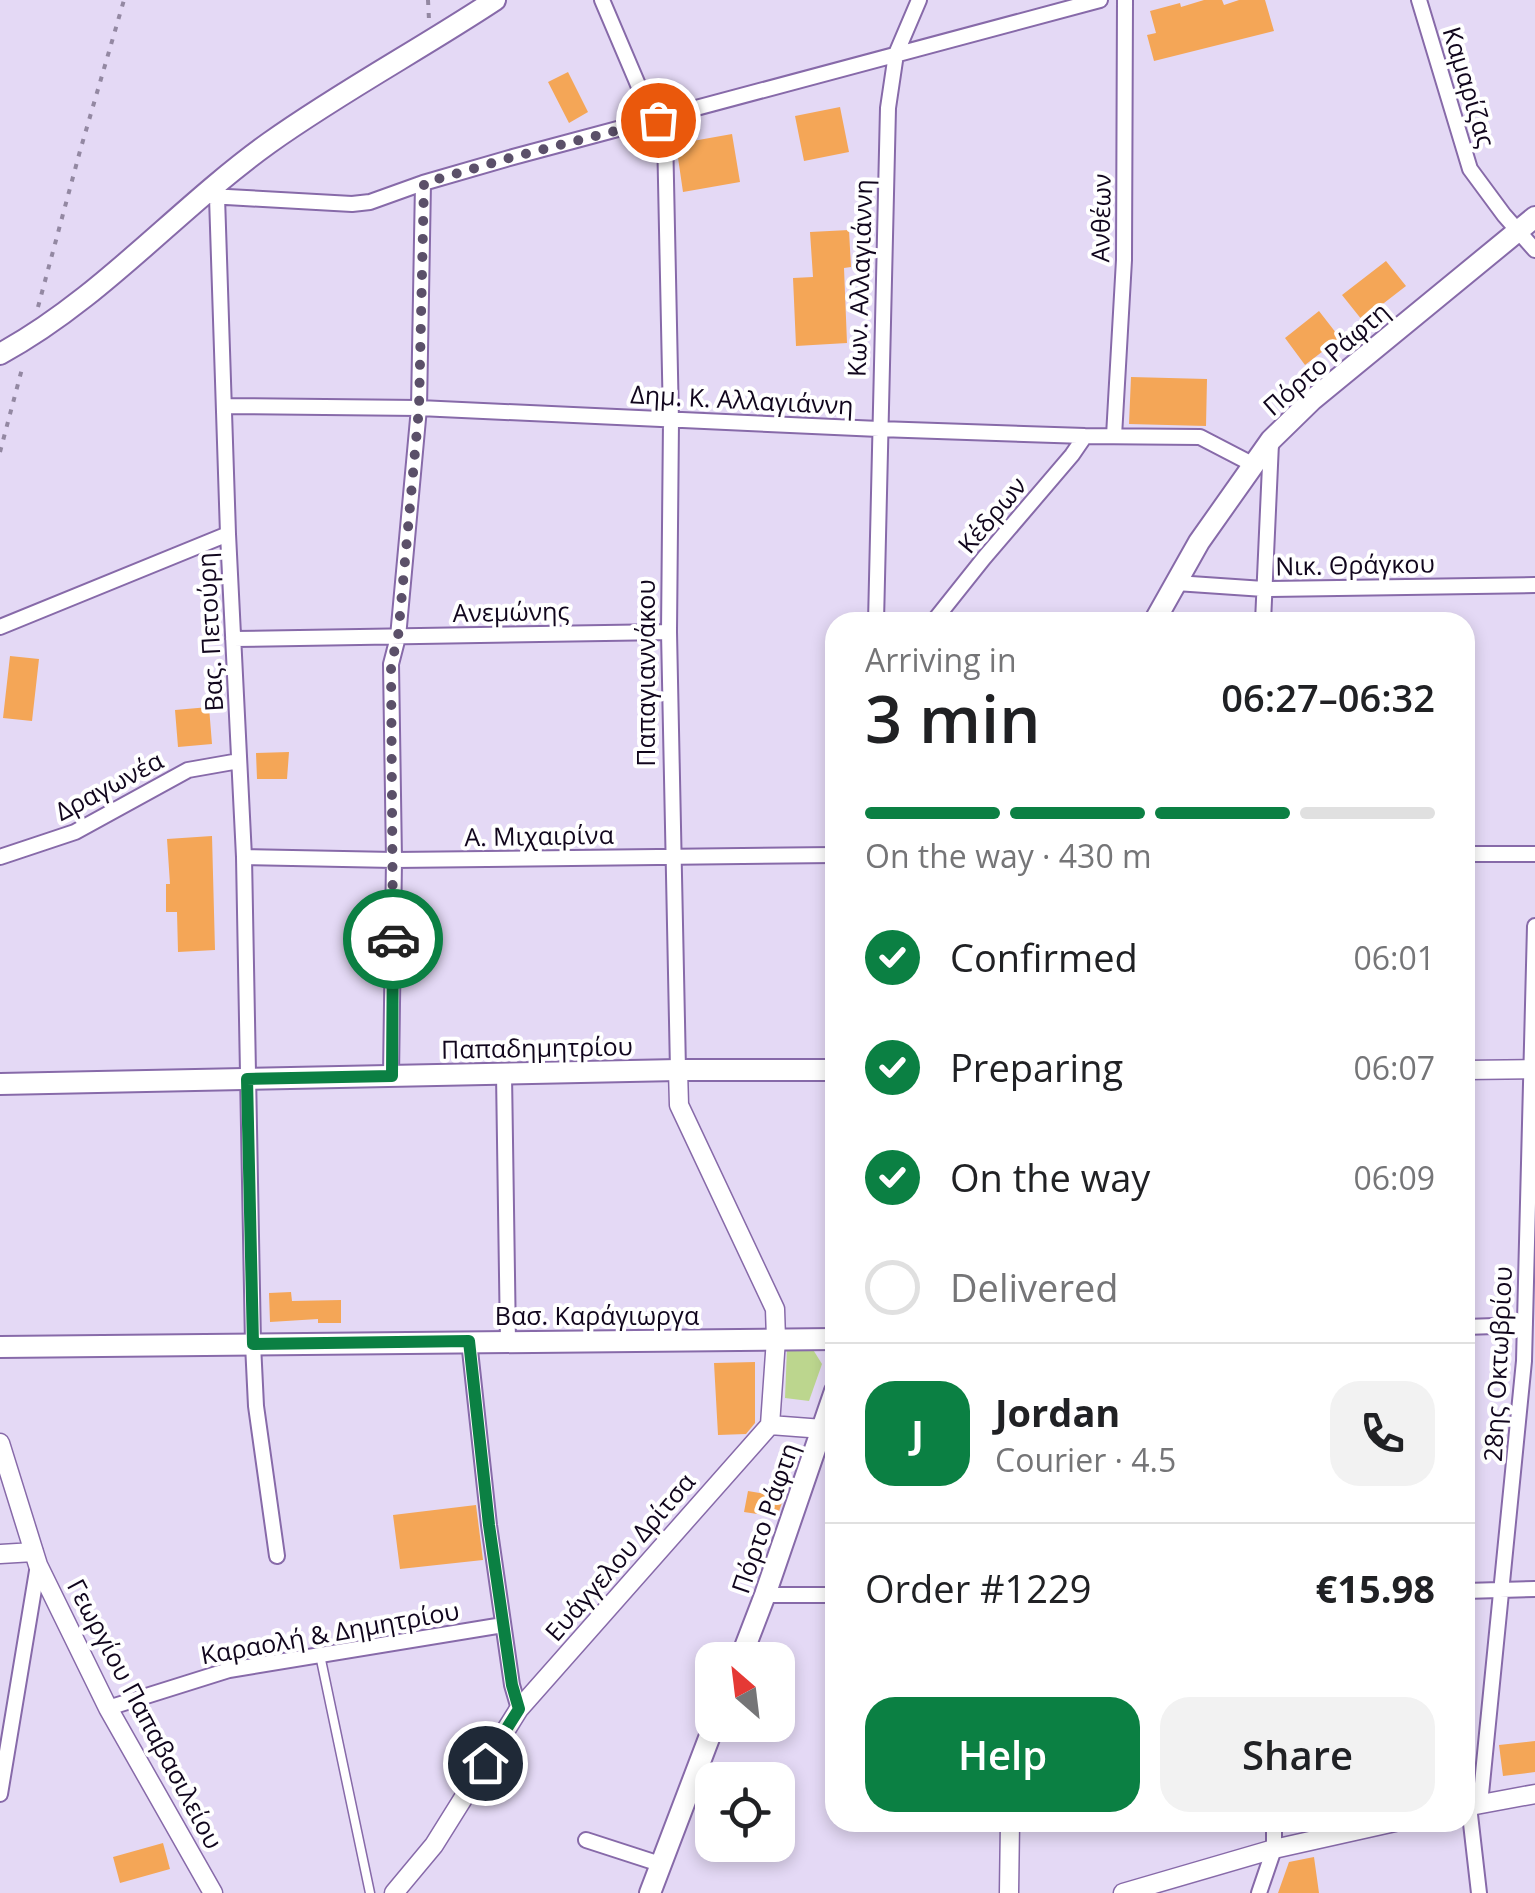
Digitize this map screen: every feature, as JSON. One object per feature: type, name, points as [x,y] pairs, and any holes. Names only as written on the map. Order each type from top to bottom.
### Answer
[{"type":"main road","points":[[0,354],[30,338],[77,302],[270,142],[495,0]]},
{"type":"main road","name":"Πόρτο Ράφτη","points":[[1160,612],[1199,542],[1271,440],[1312,400],[1527,224]]},
{"type":"main road","name":"Παπαδημητρίου","points":[[0,1084],[825,1070]]},
{"type":"main road","name":"Βασ. Καράγιωργα","points":[[0,1347],[825,1339]]},
{"type":"main road","name":"Πόρτο Ράφτη","points":[[747,1642],[825,1423]]},
{"type":"main road","points":[[650,1893],[707,1742]]},
{"type":"street","name":"Παπαγιαννάκου","points":[[602,0],[639,87],[665,133],[671,421],[669,632],[679,1105],[775,1309],[776,1339]]},
{"type":"street","name":"Κων. Αλλαγιάννη","points":[[876,612],[888,108],[896,54],[919,0]]},
{"type":"street","points":[[213,192],[352,204],[370,202],[513,157],[1100,0]]},
{"type":"street","name":"Ανθέων","points":[[1114,436],[1124,260],[1125,0]]},
{"type":"street","name":"Καμαρίζας","points":[[1419,0],[1470,169],[1527,224]]},
{"type":"street","points":[[392,1076],[391,664],[398,637],[419,408],[424,183]]},
{"type":"street","name":"Βας. Πετούρη","points":[[213,192],[244,857],[247,1079]]},
{"type":"street","points":[[1527,224],[1535,250]]},
{"type":"street","name":"Δημ. Κ. Αλλαγιάννη","points":[[224,406],[419,408],[879,430],[1200,437],[1252,464]]},
{"type":"street","name":"Κέδρων","points":[[941,612],[1084,436]]},
{"type":"street","points":[[1263,612],[1271,440]]},
{"type":"street","points":[[0,628],[228,534]]},
{"type":"street","name":"Νικ. Θράγκου","points":[[1176,583],[1264,589],[1535,585]]},
{"type":"street","name":"Ανεμώνης","points":[[233,638],[669,632]]},
{"type":"street","name":"Δραγωνέα","points":[[0,857],[75,832],[188,770],[239,761]]},
{"type":"street","points":[[1475,854],[1535,854]]},
{"type":"street","name":"Α. Μιχαιρίνα","points":[[244,857],[394,860],[825,855]]},
{"type":"street","name":"28ης Οκτωβρίου","points":[[1475,1779],[1503,1591],[1530,1361],[1526,1325],[1535,926]]},
{"type":"street","points":[[1475,1070],[1533,1070]]},
{"type":"street","points":[[504,1074],[508,1342]]},
{"type":"street","points":[[247,1079],[256,1406],[277,1556]]},
{"type":"street","points":[[1475,1326],[1526,1325]]},
{"type":"street","points":[[776,1339],[770,1425],[823,1429]]},
{"type":"street","points":[[469,1341],[489,1525],[512,1685],[519,1709]]},
{"type":"street","name":"Ευάγγελου Δρίτσα","points":[[394,1893],[434,1845],[519,1709],[770,1425]]},
{"type":"street","name":"Γεωργίου Παπαβασιλείου","points":[[0,1443],[36,1558],[108,1708],[213,1893]]},
{"type":"street","points":[[0,1554],[36,1558],[0,1794]]},
{"type":"street","points":[[1475,1591],[1535,1589]]},
{"type":"street","points":[[765,1595],[825,1596]]},
{"type":"street","name":"Καραολή & Δημητρίου","points":[[108,1708],[229,1670],[503,1625]]},
{"type":"street","points":[[1475,1805],[1535,1794]]},
{"type":"street","points":[[1009,1893],[1010,1832]]},
{"type":"street","points":[[1260,1893],[1274,1848],[1274,1832]]},
{"type":"street","points":[[1123,1893],[1274,1848],[1348,1832]]},
{"type":"street","name":"28ης Οκτωβρίου","points":[[1473,1832],[1479,1893]]},
{"type":"street","points":[[586,1840],[660,1864]]},
{"type":"lane","points":[[320,1655],[370,1893]]},
{"type":"path","points":[[0,452],[124,0]]},
{"type":"green space","points":[[787,1348],[812,1348],[822,1364],[809,1401],[785,1398]]},
{"type":"building","points":[[1222,0],[1224,5],[1239,0],[1265,0],[1274,31],[1154,61],[1147,35],[1156,33],[1150,11]]},
{"type":"building","points":[[568,72],[588,112],[569,123],[548,82]]},
{"type":"building","points":[[840,107],[849,152],[804,161],[795,116]]},
{"type":"building","points":[[732,134],[740,182],[683,192],[676,144]]},
{"type":"building","points":[[849,230],[851,267],[844,268],[847,343],[796,346],[793,278],[813,277],[810,232]]},
{"type":"building","points":[[1386,261],[1406,286],[1362,320],[1342,295]]},
{"type":"building","points":[[1319,311],[1340,338],[1305,365],[1285,338]]},
{"type":"building","points":[[1131,377],[1207,379],[1206,426],[1129,424]]},
{"type":"building","points":[[10,656],[39,659],[32,721],[3,718]]},
{"type":"building","points":[[209,707],[212,744],[178,747],[175,710]]},
{"type":"building","points":[[289,752],[287,779],[257,779],[256,753]]},
{"type":"building","points":[[212,836],[215,950],[178,952],[177,912],[166,912],[166,884],[170,884],[167,839]]},
{"type":"building","points":[[291,1292],[292,1301],[341,1300],[341,1323],[318,1323],[318,1319],[270,1322],[269,1293]]},
{"type":"building","points":[[755,1362],[755,1423],[746,1434],[718,1435],[714,1363]]},
{"type":"building","points":[[748,1491],[784,1497],[777,1517],[744,1512]]},
{"type":"building","points":[[476,1505],[483,1560],[400,1569],[393,1515]]},
{"type":"building","points":[[1535,1741],[1535,1772],[1503,1776],[1499,1745]]},
{"type":"building","points":[[163,1843],[170,1869],[120,1883],[113,1857]]},
{"type":"building","points":[[1314,1857],[1319,1893],[1278,1893],[1289,1862]]},
{"type":"way so far","points":[[393,939],[391,664],[398,637],[419,408],[424,183],[658,120]]},
{"type":"route","points":[[393,939],[392,1076],[247,1079],[253,1344],[469,1341],[489,1525],[512,1685],[519,1709],[485,1763]]}]
